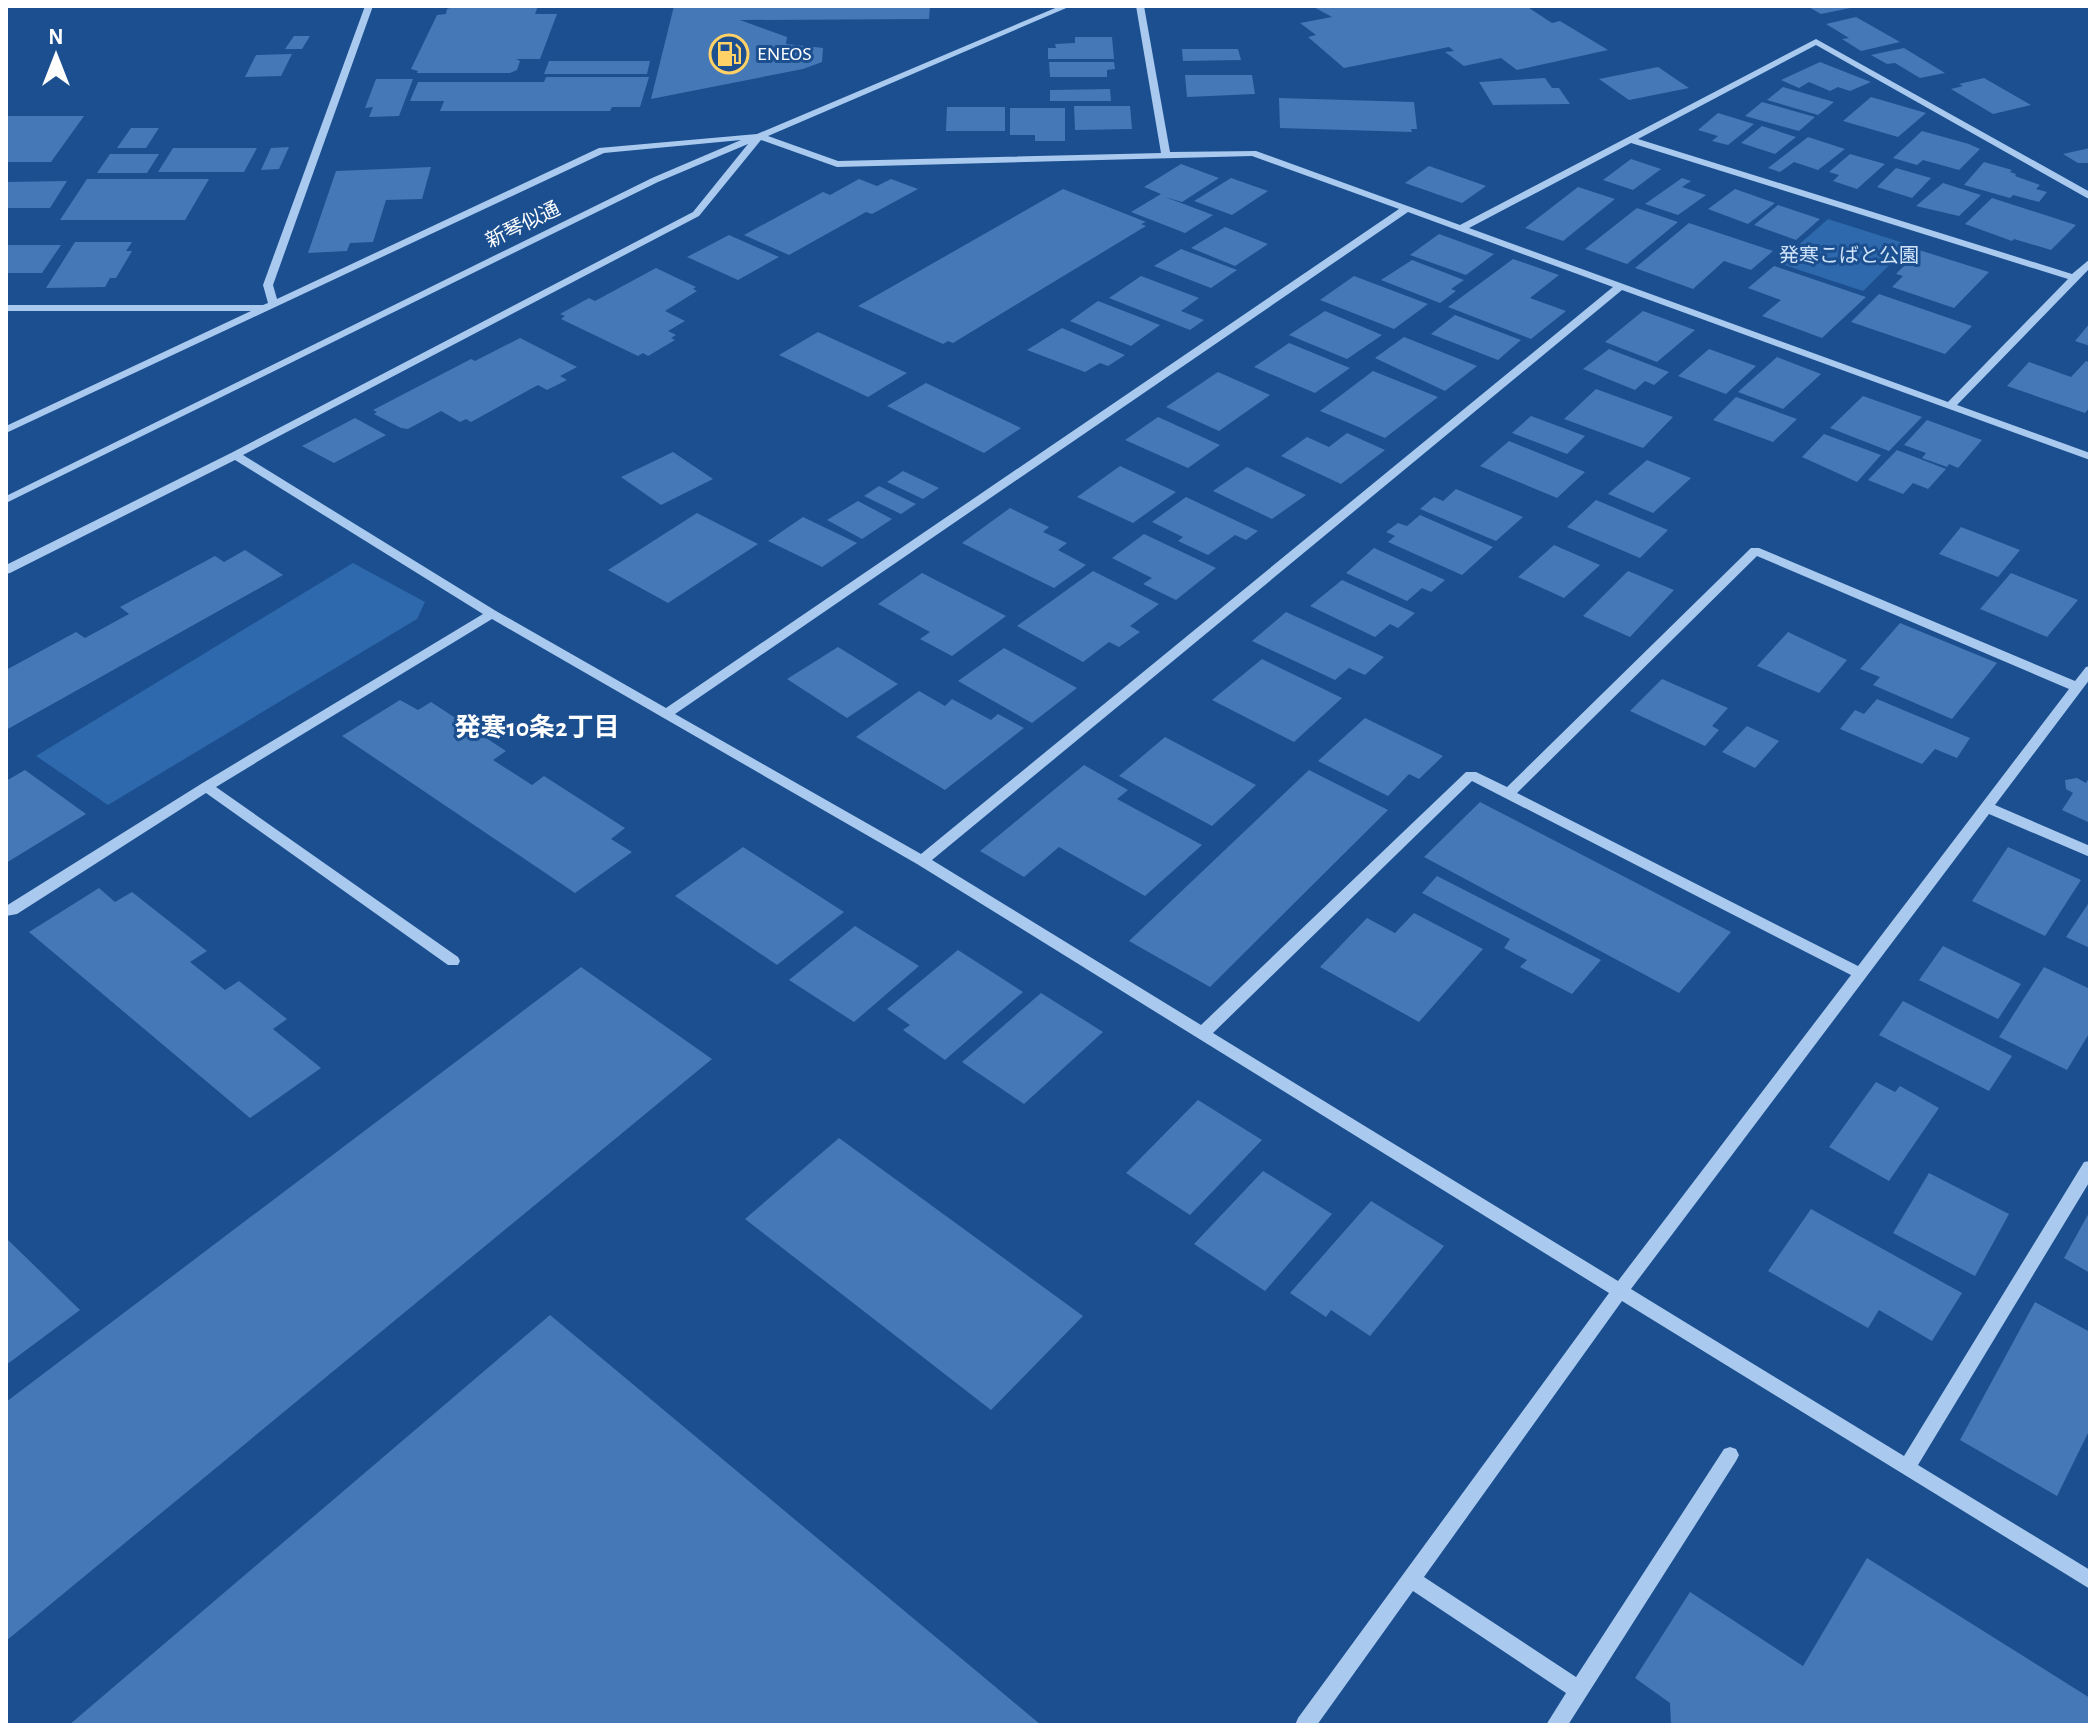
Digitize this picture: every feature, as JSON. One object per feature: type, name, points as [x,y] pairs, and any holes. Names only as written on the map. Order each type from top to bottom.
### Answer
[{"type":"street","points":[[270,306],[268,285],[369,6]]},
{"type":"street","name":"新琴似通","points":[[6,500],[655,180],[1067,6]]},
{"type":"street","points":[[1140,6],[1166,154]]},
{"type":"street","points":[[1462,228],[1816,42],[2090,196]]},
{"type":"street","points":[[6,570],[235,455],[696,214],[760,136]]},
{"type":"street","points":[[6,430],[602,150],[760,136],[837,164],[1253,153],[2090,457]]},
{"type":"street","points":[[1631,140],[2074,278]]},
{"type":"street","points":[[666,714],[1408,208]]},
{"type":"street","points":[[1950,406],[2090,262]]},
{"type":"street","points":[[922,861],[1621,286]]},
{"type":"street","points":[[6,308],[270,306]]},
{"type":"street","points":[[235,455],[492,614],[922,861],[2090,1580]]},
{"type":"street","points":[[1508,794],[1755,551],[2077,687]]},
{"type":"street","points":[[6,911],[492,614]]},
{"type":"street","points":[[1305,1725],[1620,1291],[2090,670]]},
{"type":"street","points":[[1202,1034],[1471,775],[1861,974]]},
{"type":"street","points":[[206,787],[453,961]]},
{"type":"street","points":[[1986,807],[2090,852]]},
{"type":"street","points":[[1907,1467],[2090,1167]]},
{"type":"street","points":[[1556,1725],[1730,1455]]},
{"type":"street","points":[[1411,1579],[1579,1690]]},
{"type":"green space","name":"発寒こばと公園","points":[[1828,219],[1910,245],[1863,291],[1778,263]]},
{"type":"green space","points":[[353,563],[425,602],[417,619],[108,805],[36,756]]},
{"type":"building","points":[[455,6],[538,6],[535,14],[557,14],[540,59],[516,59],[520,61],[517,70],[510,73],[417,73],[411,69],[437,15],[446,14],[447,9]]},
{"type":"building","points":[[674,6],[930,6],[929,19],[740,20],[787,37],[786,44],[823,48],[822,62],[803,69],[651,99]]},
{"type":"building","points":[[1312,6],[1526,6],[1552,23],[1560,21],[1608,50],[1517,70],[1501,58],[1464,66],[1445,52],[1454,51],[1449,47],[1344,68],[1308,37],[1316,35],[1300,23],[1332,17]]},
{"type":"building","points":[[1807,6],[1855,6],[1855,7],[1821,14]]},
{"type":"building","points":[[1856,17],[1900,42],[1861,51],[1842,39],[1849,38],[1826,24]]},
{"type":"building","points":[[294,36],[310,36],[302,49],[285,49]]},
{"type":"building","points":[[1075,37],[1112,37],[1114,59],[1048,59],[1048,48],[1056,48],[1055,44],[1075,43]]},
{"type":"building","points":[[1904,48],[1945,73],[1920,78],[1895,63],[1887,64],[1871,55]]},
{"type":"building","points":[[1182,49],[1238,49],[1241,60],[1183,61]]},
{"type":"building","points":[[292,54],[281,76],[245,77],[256,55]]},
{"type":"building","points":[[549,61],[650,61],[647,74],[544,74]]},
{"type":"building","points":[[1049,62],[1114,62],[1115,69],[1107,70],[1107,77],[1050,77]]},
{"type":"building","points":[[1820,62],[1871,82],[1850,91],[1838,87],[1830,91],[1809,82],[1799,88],[1781,80]]},
{"type":"building","points":[[1658,67],[1689,88],[1629,100],[1599,79]]},
{"type":"building","points":[[1185,75],[1252,75],[1255,94],[1187,97]]},
{"type":"building","points":[[546,77],[649,77],[640,107],[612,107],[610,111],[440,111],[444,101],[410,101],[418,82],[544,82]]},
{"type":"building","points":[[1545,78],[1552,88],[1559,88],[1570,104],[1493,105],[1479,82]]},
{"type":"building","points":[[1984,78],[2031,105],[1993,114],[1951,89]]},
{"type":"building","points":[[376,79],[413,79],[399,116],[369,117],[373,107],[365,108]]},
{"type":"building","points":[[1783,87],[1834,102],[1818,115],[1767,100]]},
{"type":"building","points":[[1110,89],[1111,101],[1050,101],[1050,90]]},
{"type":"building","points":[[1871,97],[1926,113],[1898,137],[1843,121]]},
{"type":"building","points":[[1279,98],[1414,102],[1417,129],[1411,129],[1412,132],[1280,128]]},
{"type":"building","points":[[1762,102],[1815,117],[1799,131],[1745,116]]},
{"type":"building","points":[[1074,106],[1130,106],[1132,129],[1075,130]]},
{"type":"building","points":[[947,107],[1005,107],[1005,131],[946,131]]},
{"type":"building","points":[[1010,108],[1065,108],[1065,141],[1035,141],[1035,135],[1010,135]]},
{"type":"building","points":[[1718,113],[1754,124],[1728,145],[1712,141],[1718,136],[1698,130]]},
{"type":"building","points":[[6,116],[84,116],[51,162],[6,162]]},
{"type":"building","points":[[1762,126],[1796,137],[1775,154],[1741,143]]},
{"type":"building","points":[[131,128],[159,128],[146,148],[117,148]]},
{"type":"building","points":[[1922,131],[1980,149],[1959,170],[1923,160],[1917,165],[1893,158]]},
{"type":"building","points":[[1808,137],[1845,149],[1818,170],[1794,162],[1780,172],[1768,168]]},
{"type":"building","points":[[289,147],[279,169],[261,170],[271,148]]},
{"type":"building","points":[[173,148],[257,148],[244,172],[158,172]]},
{"type":"building","points":[[2090,148],[2090,163],[2078,163],[2063,154]]},
{"type":"building","points":[[110,154],[159,154],[147,173],[97,173]]},
{"type":"building","points":[[1850,154],[1885,164],[1857,189],[1833,181],[1839,175],[1829,172]]},
{"type":"building","points":[[1631,159],[1661,169],[1633,190],[1603,180]]},
{"type":"building","points":[[1984,162],[2012,170],[2010,172],[2015,176],[2040,185],[2036,189],[2047,192],[2039,202],[2013,195],[2010,198],[1964,185]]},
{"type":"building","points":[[1181,164],[1219,178],[1182,202],[1165,197],[1213,215],[1185,233],[1131,212],[1161,194],[1144,187]]},
{"type":"building","points":[[1429,166],[1486,186],[1462,203],[1405,183]]},
{"type":"building","points":[[431,167],[422,199],[386,200],[373,242],[350,243],[347,251],[308,253],[336,171]]},
{"type":"building","points":[[1896,168],[1931,178],[1912,198],[1877,187]]},
{"type":"building","points":[[1231,178],[1268,191],[1232,215],[1194,201]]},
{"type":"building","points":[[1682,178],[1691,181],[1682,187],[1706,195],[1678,215],[1645,204]]},
{"type":"building","points":[[87,179],[209,179],[185,220],[60,220]]},
{"type":"building","points":[[859,179],[877,186],[891,179],[918,189],[872,214],[866,212],[789,255],[744,235],[823,192],[830,195]]},
{"type":"building","points":[[67,181],[50,208],[6,208],[6,182]]},
{"type":"building","points":[[1943,183],[1981,195],[1959,216],[1916,206]]},
{"type":"building","points":[[1578,187],[1615,199],[1563,241],[1525,228]]},
{"type":"building","points":[[1063,189],[1146,222],[1141,224],[1146,226],[953,343],[948,341],[943,344],[858,306]]},
{"type":"building","points":[[1735,189],[1775,203],[1748,224],[1708,209]]},
{"type":"building","points":[[1992,198],[2076,225],[2051,250],[2012,241],[1965,224]]},
{"type":"building","points":[[1778,205],[1820,219],[1796,240],[1754,225]]},
{"type":"building","points":[[1637,208],[1678,222],[1627,264],[1585,249]]},
{"type":"building","points":[[1689,223],[1773,251],[1751,270],[1724,261],[1693,289],[1635,268]]},
{"type":"building","points":[[1225,227],[1268,244],[1235,266],[1191,248]]},
{"type":"building","points":[[1439,234],[1494,254],[1466,275],[1410,255]]},
{"type":"building","points":[[729,235],[779,257],[738,280],[687,257]]},
{"type":"building","points":[[75,242],[132,242],[126,251],[132,251],[116,278],[110,278],[105,287],[46,288]]},
{"type":"building","points":[[6,245],[61,245],[42,273],[6,273]]},
{"type":"building","points":[[1181,249],[1237,270],[1211,288],[1154,266]]},
{"type":"building","points":[[1919,250],[1989,272],[1954,308],[1892,287],[1903,276],[1896,274]]},
{"type":"building","points":[[1513,259],[1559,275],[1530,298],[1566,311],[1531,339],[1448,307]]},
{"type":"building","points":[[1412,260],[1464,280],[1451,289],[1456,291],[1440,303],[1381,280]]},
{"type":"building","points":[[1774,266],[1866,297],[1822,338],[1762,316],[1781,300],[1748,288]]},
{"type":"building","points":[[656,268],[696,287],[693,289],[697,291],[665,311],[685,321],[668,331],[676,335],[671,338],[675,340],[648,356],[643,353],[638,356],[561,319],[565,316],[560,314],[589,298],[595,301]]},
{"type":"building","points":[[1141,276],[1199,298],[1181,311],[1204,320],[1190,330],[1109,298]]},
{"type":"building","points":[[1354,276],[1428,304],[1394,329],[1320,300]]},
{"type":"building","points":[[1879,294],[1972,326],[1945,354],[1851,322]]},
{"type":"building","points":[[1098,301],[1160,325],[1131,346],[1070,321]]},
{"type":"building","points":[[1325,311],[1382,335],[1347,359],[1289,335]]},
{"type":"building","points":[[1643,311],[1695,330],[1657,362],[1605,342]]},
{"type":"building","points":[[1455,315],[1521,340],[1498,360],[1431,334]]},
{"type":"building","points":[[2090,323],[2090,346],[2075,341]]},
{"type":"building","points":[[1062,328],[1125,355],[1108,366],[1100,363],[1085,372],[1027,350]]},
{"type":"building","points":[[818,332],[907,373],[868,397],[779,355]]},
{"type":"building","points":[[1404,337],[1477,366],[1445,391],[1375,358]]},
{"type":"building","points":[[520,338],[577,367],[560,376],[567,380],[547,390],[538,385],[471,422],[466,419],[460,422],[441,411],[408,429],[374,414],[377,412],[373,410],[471,359],[475,361]]},
{"type":"building","points":[[1289,343],[1350,368],[1315,393],[1254,367]]},
{"type":"building","points":[[1609,349],[1669,372],[1654,385],[1645,381],[1635,390],[1583,369]]},
{"type":"building","points":[[1709,349],[1756,366],[1726,394],[1678,376]]},
{"type":"building","points":[[1777,357],[1821,374],[1783,409],[1738,392]]},
{"type":"building","points":[[2086,361],[2090,362],[2090,407],[2085,413],[2007,386],[2029,362],[2071,377]]},
{"type":"building","points":[[1373,371],[1438,397],[1385,438],[1320,411]]},
{"type":"building","points":[[1218,372],[1270,395],[1219,431],[1166,407]]},
{"type":"building","points":[[926,383],[1021,428],[984,453],[887,406]]},
{"type":"building","points":[[1596,389],[1673,417],[1643,448],[1564,419]]},
{"type":"building","points":[[1863,396],[1922,417],[1889,451],[1830,428]]},
{"type":"building","points":[[1736,397],[1797,419],[1773,442],[1713,420]]},
{"type":"building","points":[[1531,416],[1585,436],[1567,454],[1512,433]]},
{"type":"building","points":[[1158,417],[1220,445],[1188,468],[1125,440]]},
{"type":"building","points":[[355,418],[386,435],[334,463],[302,446]]},
{"type":"building","points":[[1927,420],[1982,440],[1958,468],[1922,458],[1926,453],[1904,445]]},
{"type":"building","points":[[1347,433],[1385,450],[1341,484],[1281,456],[1307,437],[1329,447]]},
{"type":"building","points":[[1824,434],[1881,455],[1857,482],[1802,457]]},
{"type":"building","points":[[1509,441],[1585,472],[1557,498],[1480,466]]},
{"type":"building","points":[[1897,450],[1946,469],[1928,489],[1913,483],[1903,494],[1868,480]]},
{"type":"building","points":[[673,452],[713,479],[661,505],[621,477]]},
{"type":"building","points":[[1647,460],[1691,478],[1653,513],[1608,494]]},
{"type":"building","points":[[1120,466],[1176,492],[1133,523],[1077,497]]},
{"type":"building","points":[[1247,467],[1306,495],[1272,519],[1213,491]]},
{"type":"building","points":[[903,471],[939,488],[923,499],[887,482]]},
{"type":"building","points":[[879,486],[916,504],[901,514],[864,496]]},
{"type":"building","points":[[1456,489],[1523,517],[1496,541],[1420,509],[1434,497],[1443,501]]},
{"type":"building","points":[[1186,497],[1258,531],[1246,540],[1235,535],[1208,555],[1178,541],[1183,537],[1152,522]]},
{"type":"building","points":[[1596,500],[1668,530],[1640,558],[1567,527]]},
{"type":"building","points":[[858,501],[892,519],[862,539],[827,520]]},
{"type":"building","points":[[1010,508],[1049,527],[1043,532],[1067,543],[1058,550],[1086,565],[1054,588],[962,543]]},
{"type":"building","points":[[697,513],[758,544],[668,603],[608,570]]},
{"type":"building","points":[[1420,515],[1493,547],[1462,575],[1388,542],[1395,536],[1386,532],[1398,523],[1407,526]]},
{"type":"building","points":[[803,517],[857,543],[822,567],[768,541]]},
{"type":"building","points":[[1961,527],[2020,550],[1998,577],[1939,554]]},
{"type":"building","points":[[1144,534],[1216,568],[1176,600],[1143,584],[1152,578],[1112,558]]},
{"type":"building","points":[[1554,545],[1600,565],[1564,598],[1518,577]]},
{"type":"building","points":[[1374,548],[1445,580],[1431,592],[1422,588],[1407,601],[1346,573]]},
{"type":"building","points":[[245,550],[283,575],[6,730],[6,670],[76,632],[85,638],[129,614],[120,607],[215,556],[224,562]]},
{"type":"building","points":[[1093,571],[1159,604],[1130,626],[1140,632],[1119,647],[1109,642],[1083,662],[1017,626]]},
{"type":"building","points":[[1628,571],[1674,590],[1630,637],[1583,616]]},
{"type":"building","points":[[922,573],[1006,616],[952,656],[920,639],[930,632],[878,604]]},
{"type":"building","points":[[2011,573],[2078,600],[2047,637],[1980,609]]},
{"type":"building","points":[[1342,580],[1415,613],[1398,628],[1390,624],[1375,637],[1310,606]]},
{"type":"building","points":[[1286,612],[1384,657],[1365,675],[1349,668],[1335,680],[1252,641]]},
{"type":"building","points":[[1900,623],[1997,663],[1952,719],[1873,685],[1880,677],[1860,669]]},
{"type":"building","points":[[1788,632],[1847,660],[1819,693],[1757,666]]},
{"type":"building","points":[[838,647],[898,684],[847,718],[787,679]]},
{"type":"building","points":[[1004,648],[1077,688],[1032,723],[958,681]]},
{"type":"building","points":[[1262,659],[1342,698],[1294,742],[1212,700]]},
{"type":"building","points":[[1662,679],[1728,708],[1712,726],[1719,730],[1705,746],[1630,711]]},
{"type":"building","points":[[919,691],[945,706],[952,699],[991,720],[998,714],[1024,728],[945,790],[856,737]]},
{"type":"building","points":[[1877,699],[1970,738],[1957,758],[1935,749],[1922,764],[1840,729],[1855,710],[1864,714]]},
{"type":"building","points":[[400,700],[418,710],[431,702],[506,751],[493,760],[532,785],[544,776],[625,828],[611,839],[632,852],[575,893],[342,736]]},
{"type":"building","points":[[1365,718],[1443,756],[1419,779],[1409,774],[1388,796],[1318,761]]},
{"type":"building","points":[[1747,726],[1779,741],[1755,768],[1722,752]]},
{"type":"building","points":[[1165,737],[1256,785],[1212,826],[1119,776]]},
{"type":"building","points":[[1084,765],[1128,790],[1117,799],[1202,845],[1145,896],[1059,847],[1024,877],[980,851]]},
{"type":"building","points":[[25,770],[86,814],[6,863],[6,781]]},
{"type":"building","points":[[1309,770],[1388,810],[1210,987],[1129,941]]},
{"type":"building","points":[[2090,776],[2090,823],[2062,810],[2073,793],[2066,789],[2065,780],[2077,778],[2086,783]]},
{"type":"building","points":[[1480,802],[1731,932],[1679,993],[1424,857]]},
{"type":"building","points":[[743,847],[844,912],[777,965],[675,896]]},
{"type":"building","points":[[2008,847],[2081,880],[2045,936],[1972,901]]},
{"type":"building","points":[[1437,876],[1601,960],[1572,994],[1520,967],[1527,960],[1504,948],[1510,939],[1422,893]]},
{"type":"building","points":[[99,888],[115,902],[132,892],[207,951],[190,962],[225,990],[239,981],[287,1019],[273,1029],[321,1068],[250,1118],[29,932]]},
{"type":"building","points":[[2090,901],[2090,948],[2066,937]]},
{"type":"building","points":[[1414,913],[1483,949],[1419,1022],[1320,967],[1367,918],[1395,933]]},
{"type":"building","points":[[855,926],[919,966],[854,1022],[789,980]]},
{"type":"building","points":[[1943,946],[2021,984],[1998,1019],[1919,980]]},
{"type":"building","points":[[958,950],[1023,992],[945,1060],[903,1030],[910,1025],[887,1009]]},
{"type":"building","points":[[581,967],[712,1059],[6,1641],[6,1402]]},
{"type":"building","points":[[2044,967],[2090,989],[2090,1032],[2067,1070],[1999,1037]]},
{"type":"building","points":[[1041,993],[1103,1032],[1024,1104],[962,1062]]},
{"type":"building","points":[[1903,1001],[2012,1056],[1989,1091],[1879,1035]]},
{"type":"building","points":[[1876,1082],[1895,1092],[1900,1086],[1939,1108],[1889,1181],[1829,1147]]},
{"type":"building","points":[[1198,1100],[1262,1140],[1190,1215],[1126,1173]]},
{"type":"building","points":[[839,1138],[1083,1316],[991,1410],[745,1219]]},
{"type":"building","points":[[1263,1171],[1332,1214],[1265,1291],[1194,1244]]},
{"type":"building","points":[[1929,1173],[2009,1214],[1975,1276],[1893,1233]]},
{"type":"building","points":[[1371,1201],[1444,1246],[1370,1336],[1331,1310],[1326,1317],[1290,1293]]},
{"type":"building","points":[[1811,1209],[1962,1293],[1932,1341],[1879,1310],[1868,1328],[1768,1271]]},
{"type":"building","points":[[2090,1211],[2090,1273],[2064,1258]]},
{"type":"building","points":[[6,1238],[80,1310],[6,1365]]},
{"type":"building","points":[[2035,1302],[2090,1332],[2090,1429],[2057,1496],[1960,1440]]},
{"type":"building","points":[[550,1315],[1041,1725],[69,1725]]},
{"type":"building","points":[[1867,1558],[2090,1698],[2090,1725],[1671,1725],[1670,1703],[1635,1678],[1690,1592],[1803,1666]]},
{"type":"place","name":"ENEOS","points":[[729,54]]},
{"type":"district","name":"発寒10条2丁目","points":[[537,728]]}]
